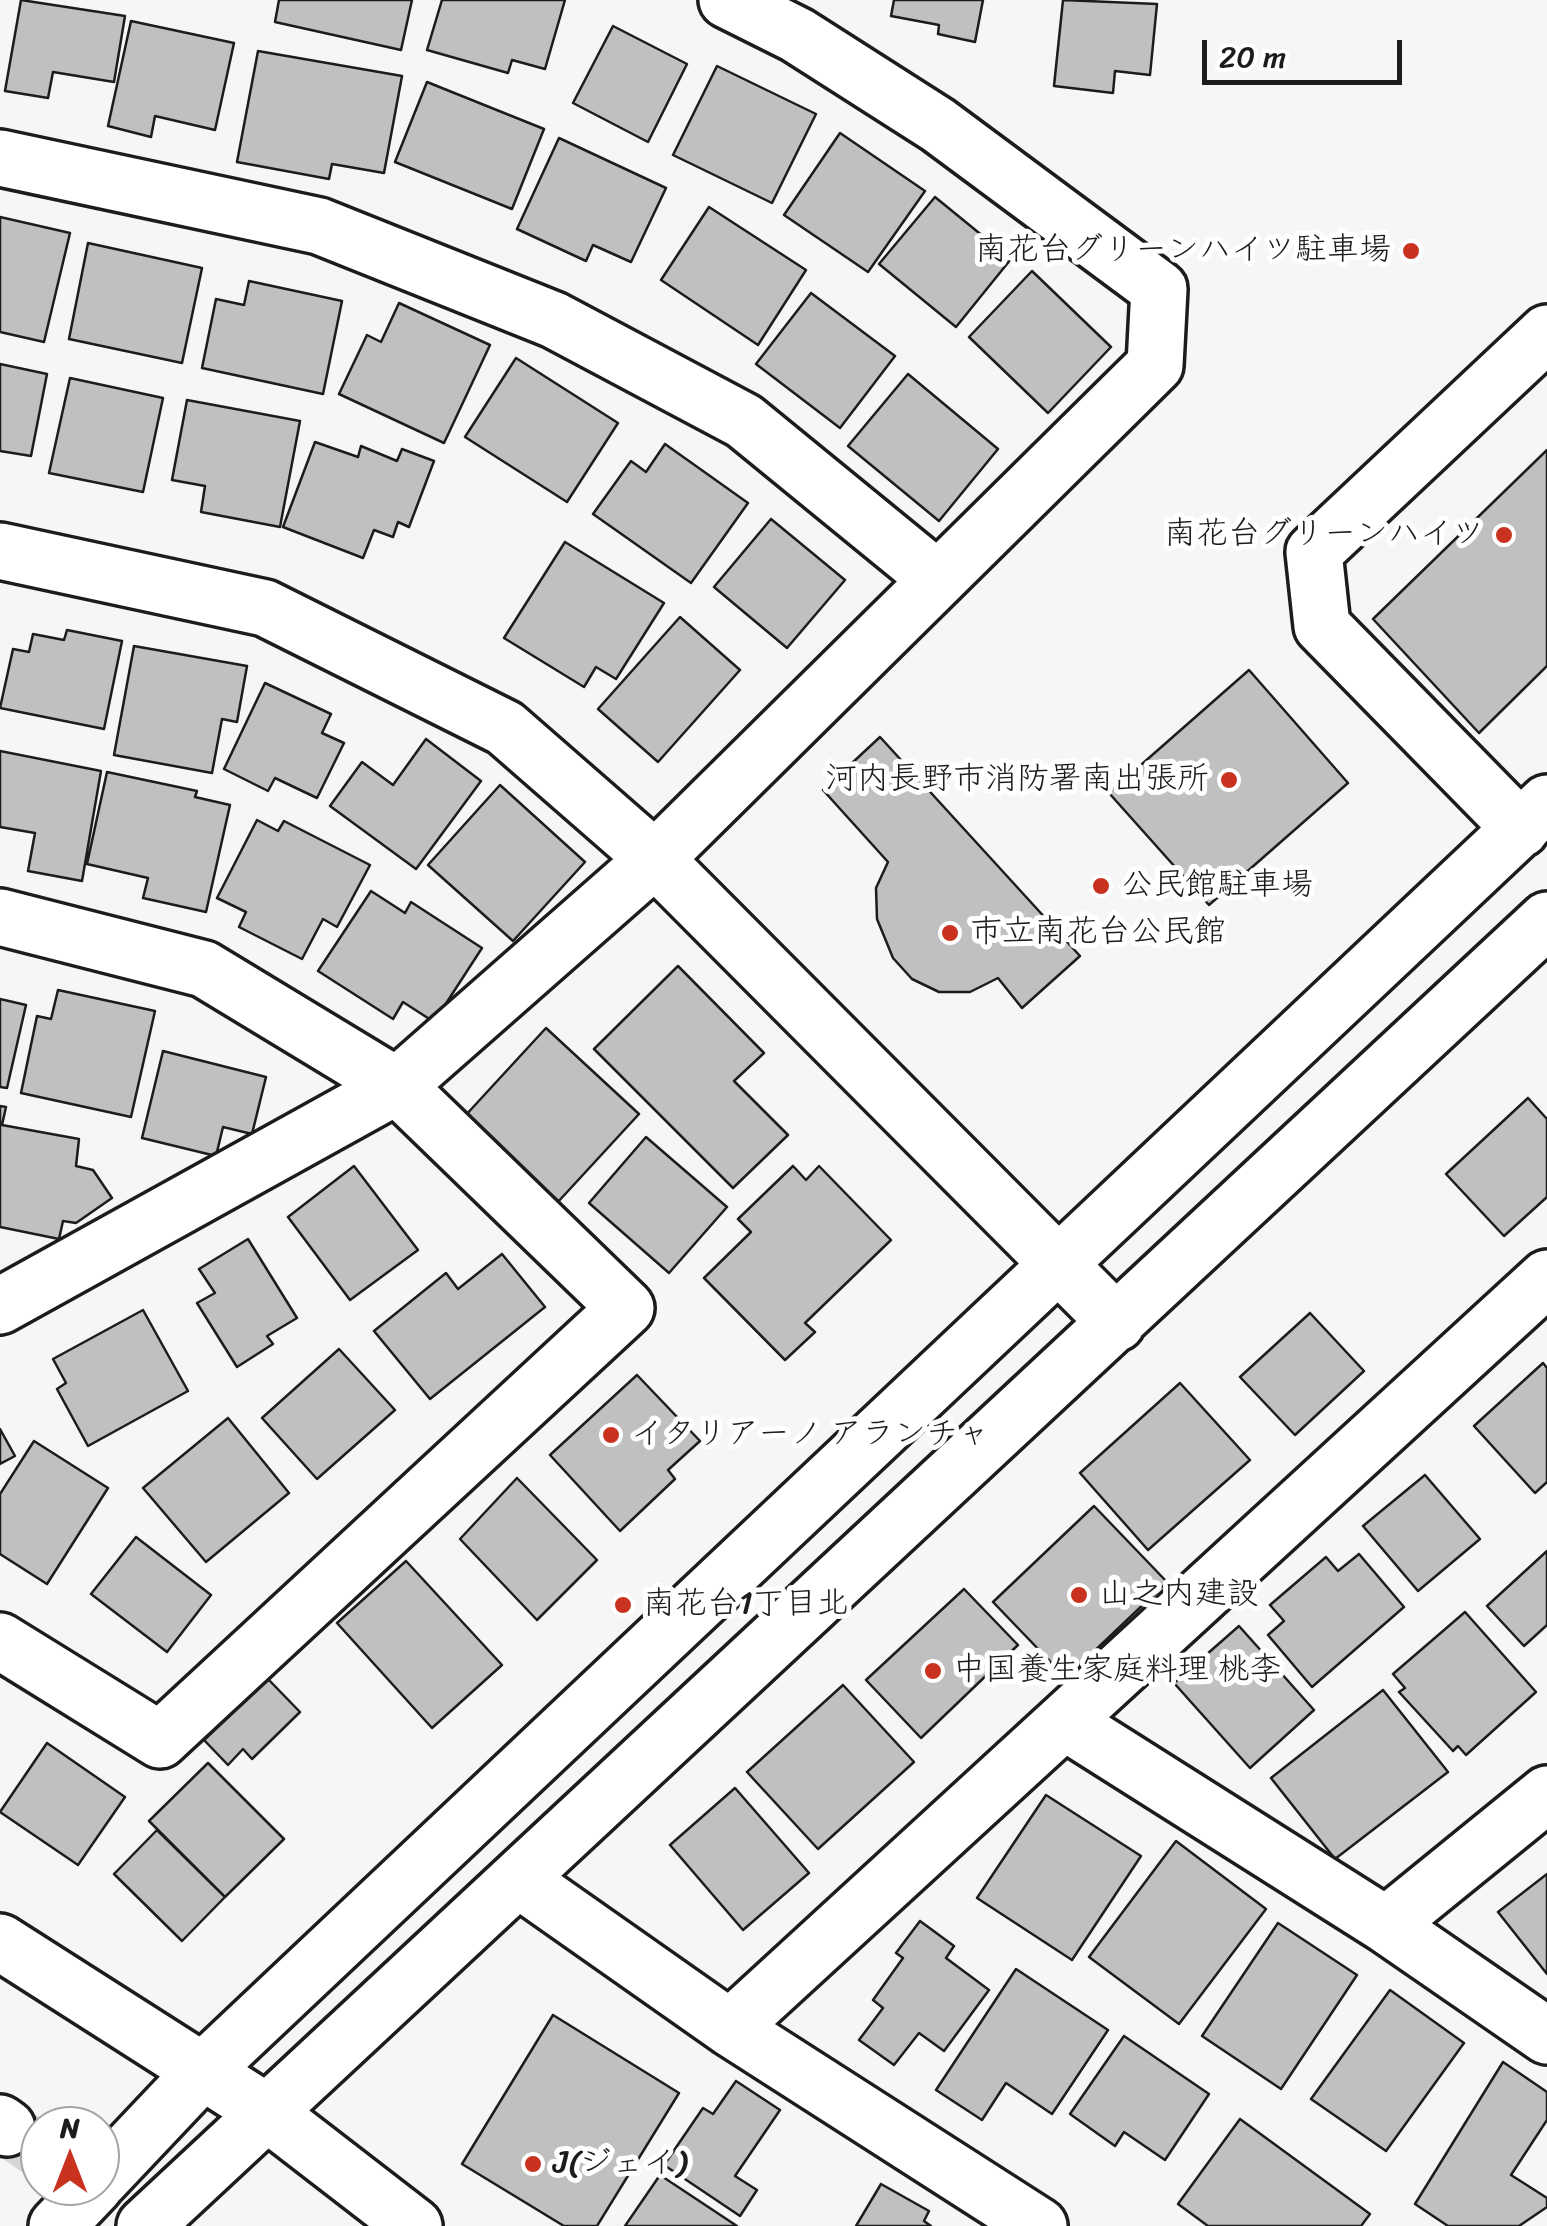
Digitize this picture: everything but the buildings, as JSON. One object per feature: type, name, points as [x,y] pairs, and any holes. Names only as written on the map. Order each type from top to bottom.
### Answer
[{"type":"main road","points":[[6,1298],[398,1086],[655,858],[1156,365],[1159,289],[938,125],[797,35],[727,0]]},
{"type":"main road","points":[[0,158],[319,226],[554,320],[744,421],[936,578]]},
{"type":"main road","points":[[120,2159],[204,2070],[1534,816],[1322,626],[1314,552],[1547,332]]},
{"type":"main road","points":[[0,551],[265,608],[506,728],[655,858],[1117,1323]]},
{"type":"main road","points":[[0,917],[204,969],[398,1086],[626,1308],[160,1740],[0,1642]]},
{"type":"main road","points":[[145,2226],[1547,920]]},
{"type":"main road","points":[[730,2028],[1547,1278]]},
{"type":"main road","points":[[1065,1722],[1386,1925],[1547,2036]]},
{"type":"main road","points":[[1386,1925],[1547,1794]]},
{"type":"main road","points":[[518,1879],[730,2028],[1039,2226]]},
{"type":"main road","points":[[0,1942],[265,2111],[414,2226]]},
{"type":"main road","points":[[58,2226],[76,2206]]},
{"type":"tunnel","points":[[7,2128],[20,2137]]},
{"type":"place","name":"南花台グリーンハイツ駐車場","points":[[1411,251]]},
{"type":"place","name":"南花台グリーンハイツ","points":[[1504,535]]},
{"type":"place","name":"河内長野市消防署南出張所","points":[[1229,780]]},
{"type":"place","name":"公民館駐車場","points":[[1101,886]]},
{"type":"place","name":"市立南花台公民館","points":[[950,933]]},
{"type":"place","name":"イタリアーノ アランチャ","points":[[611,1435]]},
{"type":"place","name":"山之内建設","points":[[1079,1595]]},
{"type":"place","name":"南花台1丁目北","points":[[623,1605]]},
{"type":"place","name":"中国養生家庭料理 桃李","points":[[933,1671]]},
{"type":"place","name":"J(ジェイ)","points":[[533,2164]]}]
